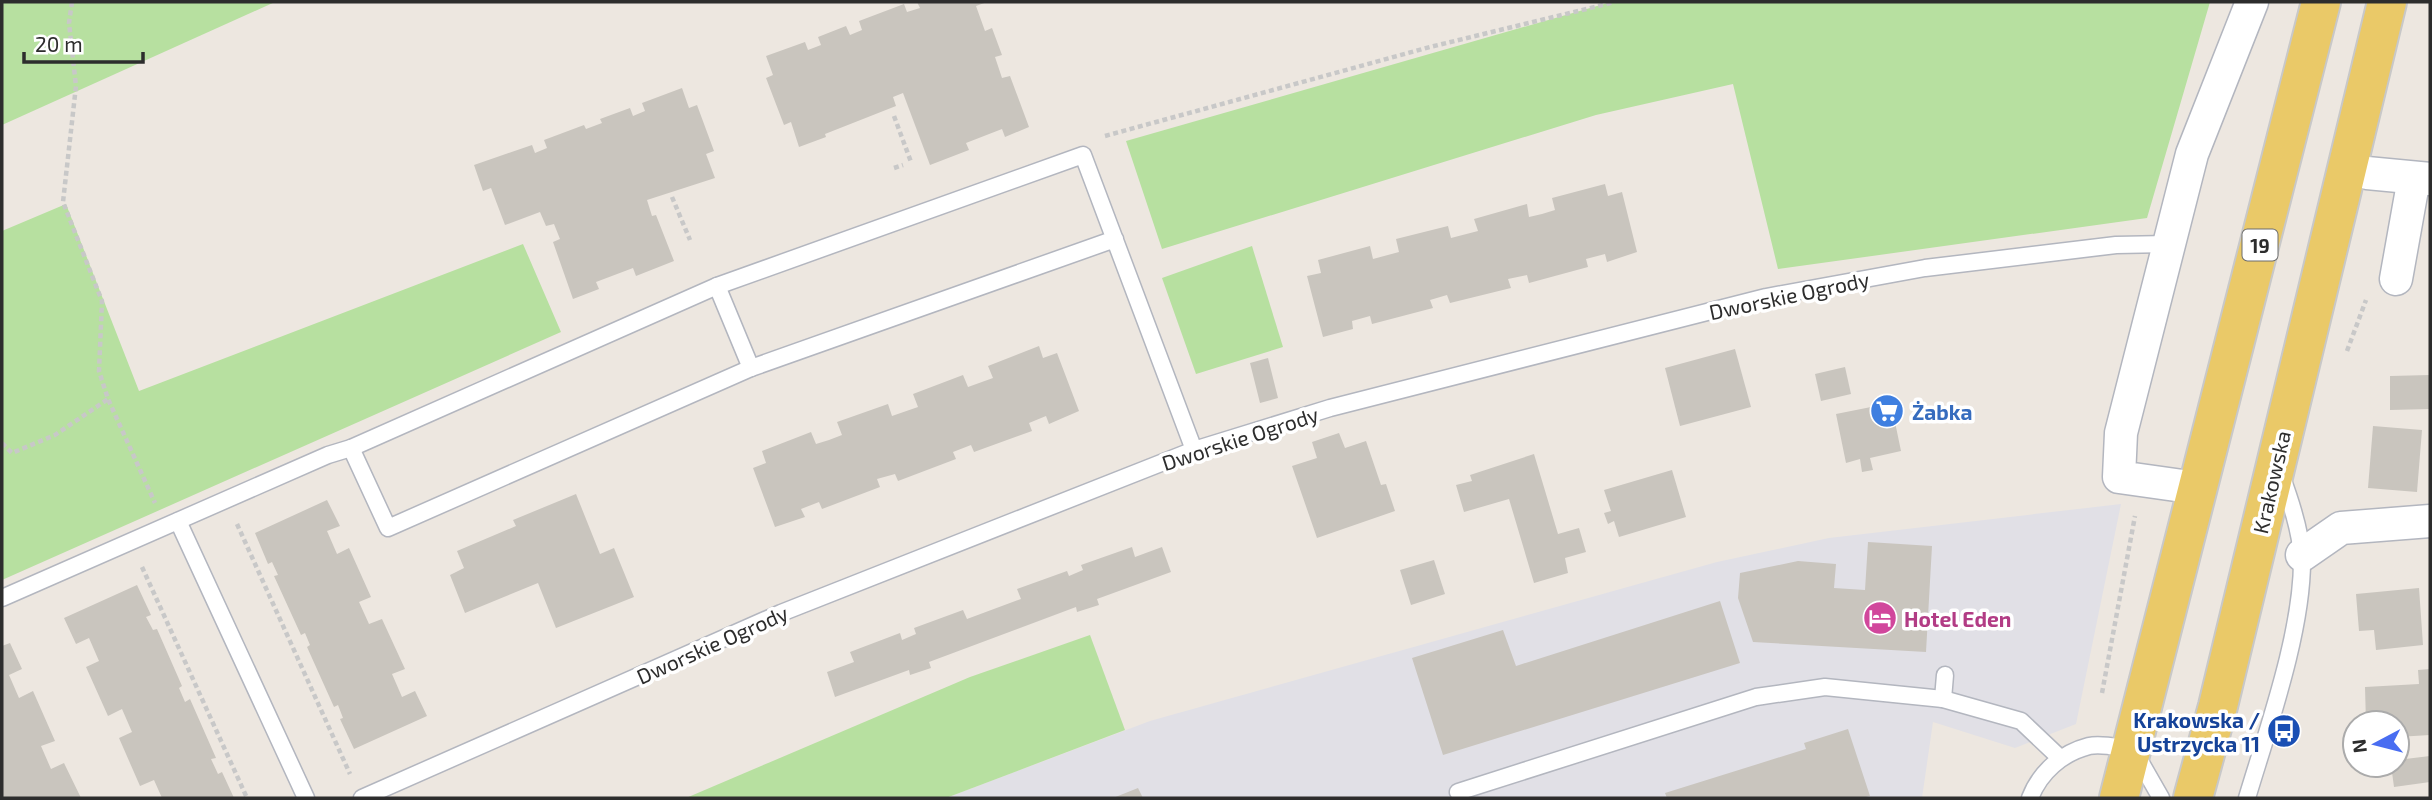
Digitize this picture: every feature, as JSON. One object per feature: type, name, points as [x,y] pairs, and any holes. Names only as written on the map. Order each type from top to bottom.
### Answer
[{"type":"main road","name":"19","points":[[2119,798],[2321,2]]},
{"type":"main road","name":"Krakowska","points":[[2193,798],[2224,682],[2388,2]]},
{"type":"street","points":[[2197,488],[2119,477],[2121,433],[2192,154],[2252,2]]},
{"type":"street","points":[[2347,166],[2367,173],[2422,179],[2397,276]]},
{"type":"street","points":[[2302,555],[2341,528],[2430,521]]},
{"type":"lane","points":[[2,597],[328,455],[351,448],[717,286],[1083,155],[1194,450]]},
{"type":"lane","points":[[351,448],[388,528],[751,368],[1115,239]]},
{"type":"lane","name":"Dworskie Ogrody","points":[[362,798],[781,612],[1194,450],[1330,408],[1766,297],[1925,268],[2116,245],[2168,244]]},
{"type":"lane","points":[[717,286],[751,368]]},
{"type":"lane","points":[[2247,798],[2284,669],[2297,610],[2302,555],[2291,500],[2276,461]]},
{"type":"lane","points":[[172,523],[306,798]]},
{"type":"lane","points":[[1943,699],[1945,675]]},
{"type":"lane","points":[[1458,792],[1756,697],[1825,687],[1943,699],[2021,721],[2060,758]]},
{"type":"lane","points":[[2030,798],[2040,777],[2060,758],[2091,746],[2133,750],[2161,798]]},
{"type":"path","points":[[72,2],[69,23],[76,86],[63,202],[102,301],[99,371],[108,399],[172,523]]},
{"type":"path","points":[[1108,135],[1430,47],[1615,2]]},
{"type":"path","points":[[894,116],[911,162]]},
{"type":"path","points":[[894,168],[903,165]]},
{"type":"path","points":[[672,197],[690,240]]},
{"type":"path","points":[[2346,355],[2372,282],[2397,276]]},
{"type":"path","points":[[2,443],[12,453],[55,435],[108,399]]},
{"type":"path","points":[[2091,746],[2133,533],[2140,480]]},
{"type":"path","points":[[234,518],[354,781]]},
{"type":"path","points":[[139,559],[247,798]]},
{"type":"shaded area","points":[[2121,504],[2076,724],[2015,748],[1933,722],[1922,798],[946,798],[1150,721],[1717,562],[1829,538]]},
{"type":"green space","points":[[2,2],[275,2],[2,125]]},
{"type":"green space","points":[[1611,2],[2210,2],[2147,218],[1778,269],[1733,84],[1596,115],[1162,249],[1126,141]]},
{"type":"green space","points":[[66,204],[139,391],[523,244],[561,332],[2,580],[2,231]]},
{"type":"green space","points":[[1252,246],[1283,347],[1196,374],[1162,278]]},
{"type":"green space","points":[[1090,635],[1125,730],[946,798],[686,798],[970,677]]},
{"type":"building","points":[[917,2],[987,2],[976,6],[985,31],[992,28],[1002,55],[995,57],[1002,78],[1010,76],[1029,127],[1005,137],[1002,129],[966,143],[969,150],[930,165],[903,93],[893,97],[896,106],[799,147],[791,122],[784,125],[766,78],[773,75],[766,56],[805,42],[808,50],[821,45],[818,37],[846,26],[850,35],[862,30],[859,21],[904,4],[907,12],[920,8]]},
{"type":"building","points":[[682,88],[689,108],[697,105],[714,151],[706,154],[715,178],[647,200],[652,216],[656,215],[674,261],[636,276],[633,268],[596,282],[599,289],[573,299],[553,242],[560,239],[554,224],[546,226],[540,212],[505,225],[491,188],[483,191],[474,165],[532,145],[535,153],[547,148],[544,140],[584,125],[586,129],[602,123],[600,119],[630,108],[633,116],[645,111],[642,103]]},
{"type":"building","points":[[1605,184],[1608,196],[1622,192],[1637,252],[1607,262],[1605,254],[1586,259],[1588,267],[1529,283],[1527,275],[1508,279],[1511,288],[1450,303],[1447,295],[1430,300],[1433,308],[1372,324],[1370,316],[1352,321],[1353,329],[1323,337],[1307,276],[1321,273],[1318,260],[1370,246],[1373,259],[1399,252],[1396,239],[1448,226],[1451,238],[1478,231],[1474,219],[1527,204],[1529,217],[1542,214],[1555,210],[1552,198]]},
{"type":"building","points":[[1039,346],[1043,358],[1057,353],[1079,411],[1049,424],[1046,416],[1029,423],[1032,431],[974,452],[971,445],[953,452],[956,459],[898,481],[895,474],[877,479],[880,487],[822,509],[819,502],[801,509],[805,517],[775,527],[753,468],[766,463],[762,451],[811,432],[816,444],[829,440],[842,435],[837,422],[888,404],[892,416],[918,407],[913,394],[963,375],[968,387],[993,378],[988,366]]},
{"type":"building","points":[[1735,349],[1751,407],[1680,426],[1665,368]]},
{"type":"building","points":[[1268,358],[1278,398],[1260,403],[1250,363]]},
{"type":"building","points":[[1845,367],[1851,394],[1821,401],[1815,374]]},
{"type":"building","points":[[2430,375],[2430,409],[2390,410],[2390,376]]},
{"type":"building","points":[[1891,403],[1901,451],[1870,458],[1873,470],[1862,472],[1860,459],[1846,463],[1836,414]]},
{"type":"building","points":[[2373,426],[2422,430],[2417,492],[2368,488]]},
{"type":"building","points":[[1339,433],[1345,448],[1366,441],[1381,485],[1386,484],[1395,511],[1317,538],[1292,466],[1317,458],[1312,442]]},
{"type":"building","points":[[1534,454],[1558,534],[1579,528],[1586,552],[1565,558],[1568,573],[1534,583],[1509,499],[1464,512],[1456,485],[1472,481],[1470,475]]},
{"type":"building","points":[[1672,470],[1686,517],[1619,537],[1614,521],[1608,524],[1604,513],[1611,511],[1604,490]]},
{"type":"building","points":[[576,494],[600,554],[614,548],[634,597],[556,628],[538,583],[465,613],[450,575],[464,568],[457,551],[516,526],[513,520]]},
{"type":"building","points":[[327,500],[340,526],[327,531],[337,554],[349,548],[371,597],[359,602],[369,624],[382,619],[405,669],[392,674],[402,697],[415,691],[427,716],[354,749],[340,719],[343,718],[338,705],[334,707],[307,647],[310,645],[305,633],[301,635],[274,576],[278,575],[272,562],[268,564],[255,533]]},
{"type":"building","points":[[1868,542],[1932,546],[1926,652],[1753,642],[1738,598],[1740,573],[1798,561],[1836,564],[1834,588],[1865,590]]},
{"type":"building","points":[[1132,547],[1135,557],[1162,547],[1171,572],[1097,599],[1099,605],[1077,612],[1076,607],[929,662],[931,668],[910,675],[909,670],[835,697],[827,672],[854,662],[850,652],[900,633],[902,640],[916,634],[914,628],[963,610],[967,619],[1021,599],[1017,589],[1067,571],[1069,576],[1083,570],[1081,565]]},
{"type":"building","points":[[1434,560],[1445,594],[1411,605],[1400,570]]},
{"type":"building","points":[[137,585],[151,615],[146,617],[153,630],[157,629],[182,686],[179,688],[185,702],[190,699],[216,758],[211,759],[218,774],[222,772],[234,798],[162,798],[154,780],[140,786],[119,738],[132,732],[122,709],[108,716],[86,667],[99,661],[89,638],[76,644],[64,618]]},
{"type":"building","points":[[2419,588],[2423,645],[2376,650],[2374,630],[2359,631],[2356,594]]},
{"type":"building","points":[[1720,601],[1740,663],[1443,755],[1412,658],[1503,630],[1516,666]]},
{"type":"building","points":[[10,643],[22,669],[9,675],[19,698],[33,691],[55,741],[41,746],[51,769],[64,763],[81,798],[2,798],[2,646]]},
{"type":"building","points":[[2430,669],[2430,735],[2411,736],[2411,709],[2366,709],[2365,687],[2419,684],[2418,670]]},
{"type":"building","points":[[1848,729],[1870,796],[1667,798],[1665,793],[1806,749],[1804,743]]},
{"type":"building","points":[[2430,756],[2430,782],[2394,787],[2393,779],[2411,779],[2411,758]]},
{"type":"building","points":[[1138,788],[1143,798],[1113,798]]},
{"type":"place","name":"Żabka","points":[[1887,411]]},
{"type":"place","name":"Hotel Eden","points":[[1880,618]]},
{"type":"place","name":"Krakowska / Ustrzycka 11","points":[[2284,731]]}]
